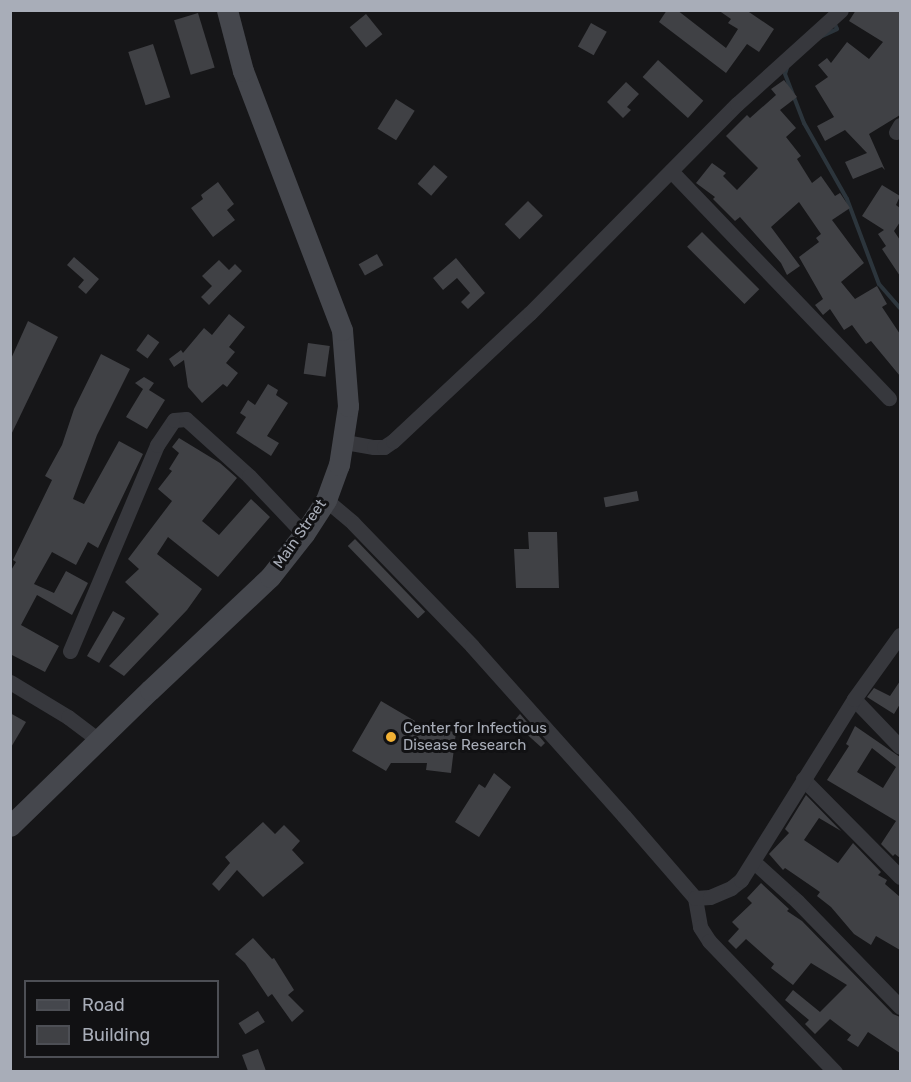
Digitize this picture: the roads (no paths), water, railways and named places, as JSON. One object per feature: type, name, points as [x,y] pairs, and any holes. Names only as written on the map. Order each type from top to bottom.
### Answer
[{"type":"main road","name":"Main Street","points":[[10,826],[270,577],[304,534],[326,500],[345,442],[348,406],[342,330],[243,71],[227,10]]},
{"type":"street","points":[[345,442],[384,447],[393,441],[530,313],[752,89],[841,10]]},
{"type":"street","points":[[671,171],[889,399]]},
{"type":"street","points":[[70,651],[157,445],[174,420],[186,419],[249,476],[304,534]]},
{"type":"street","points":[[326,500],[353,523],[472,646],[695,898],[700,927],[709,941],[835,1071]]},
{"type":"street","points":[[695,898],[710,897],[731,888],[754,862],[854,699],[900,635]]},
{"type":"street","points":[[10,682],[68,717],[98,740]]},
{"type":"street","points":[[854,699],[900,747]]},
{"type":"street","points":[[803,779],[900,877]]},
{"type":"street","points":[[754,862],[797,901],[900,1007]]},
{"type":"waterway","points":[[818,38],[837,29],[834,22]]},
{"type":"waterway","points":[[787,68],[785,74],[804,123],[847,199],[879,284],[900,308]]},
{"type":"place","name":"Center for Infectious Disease Research","points":[[391,737]]}]
